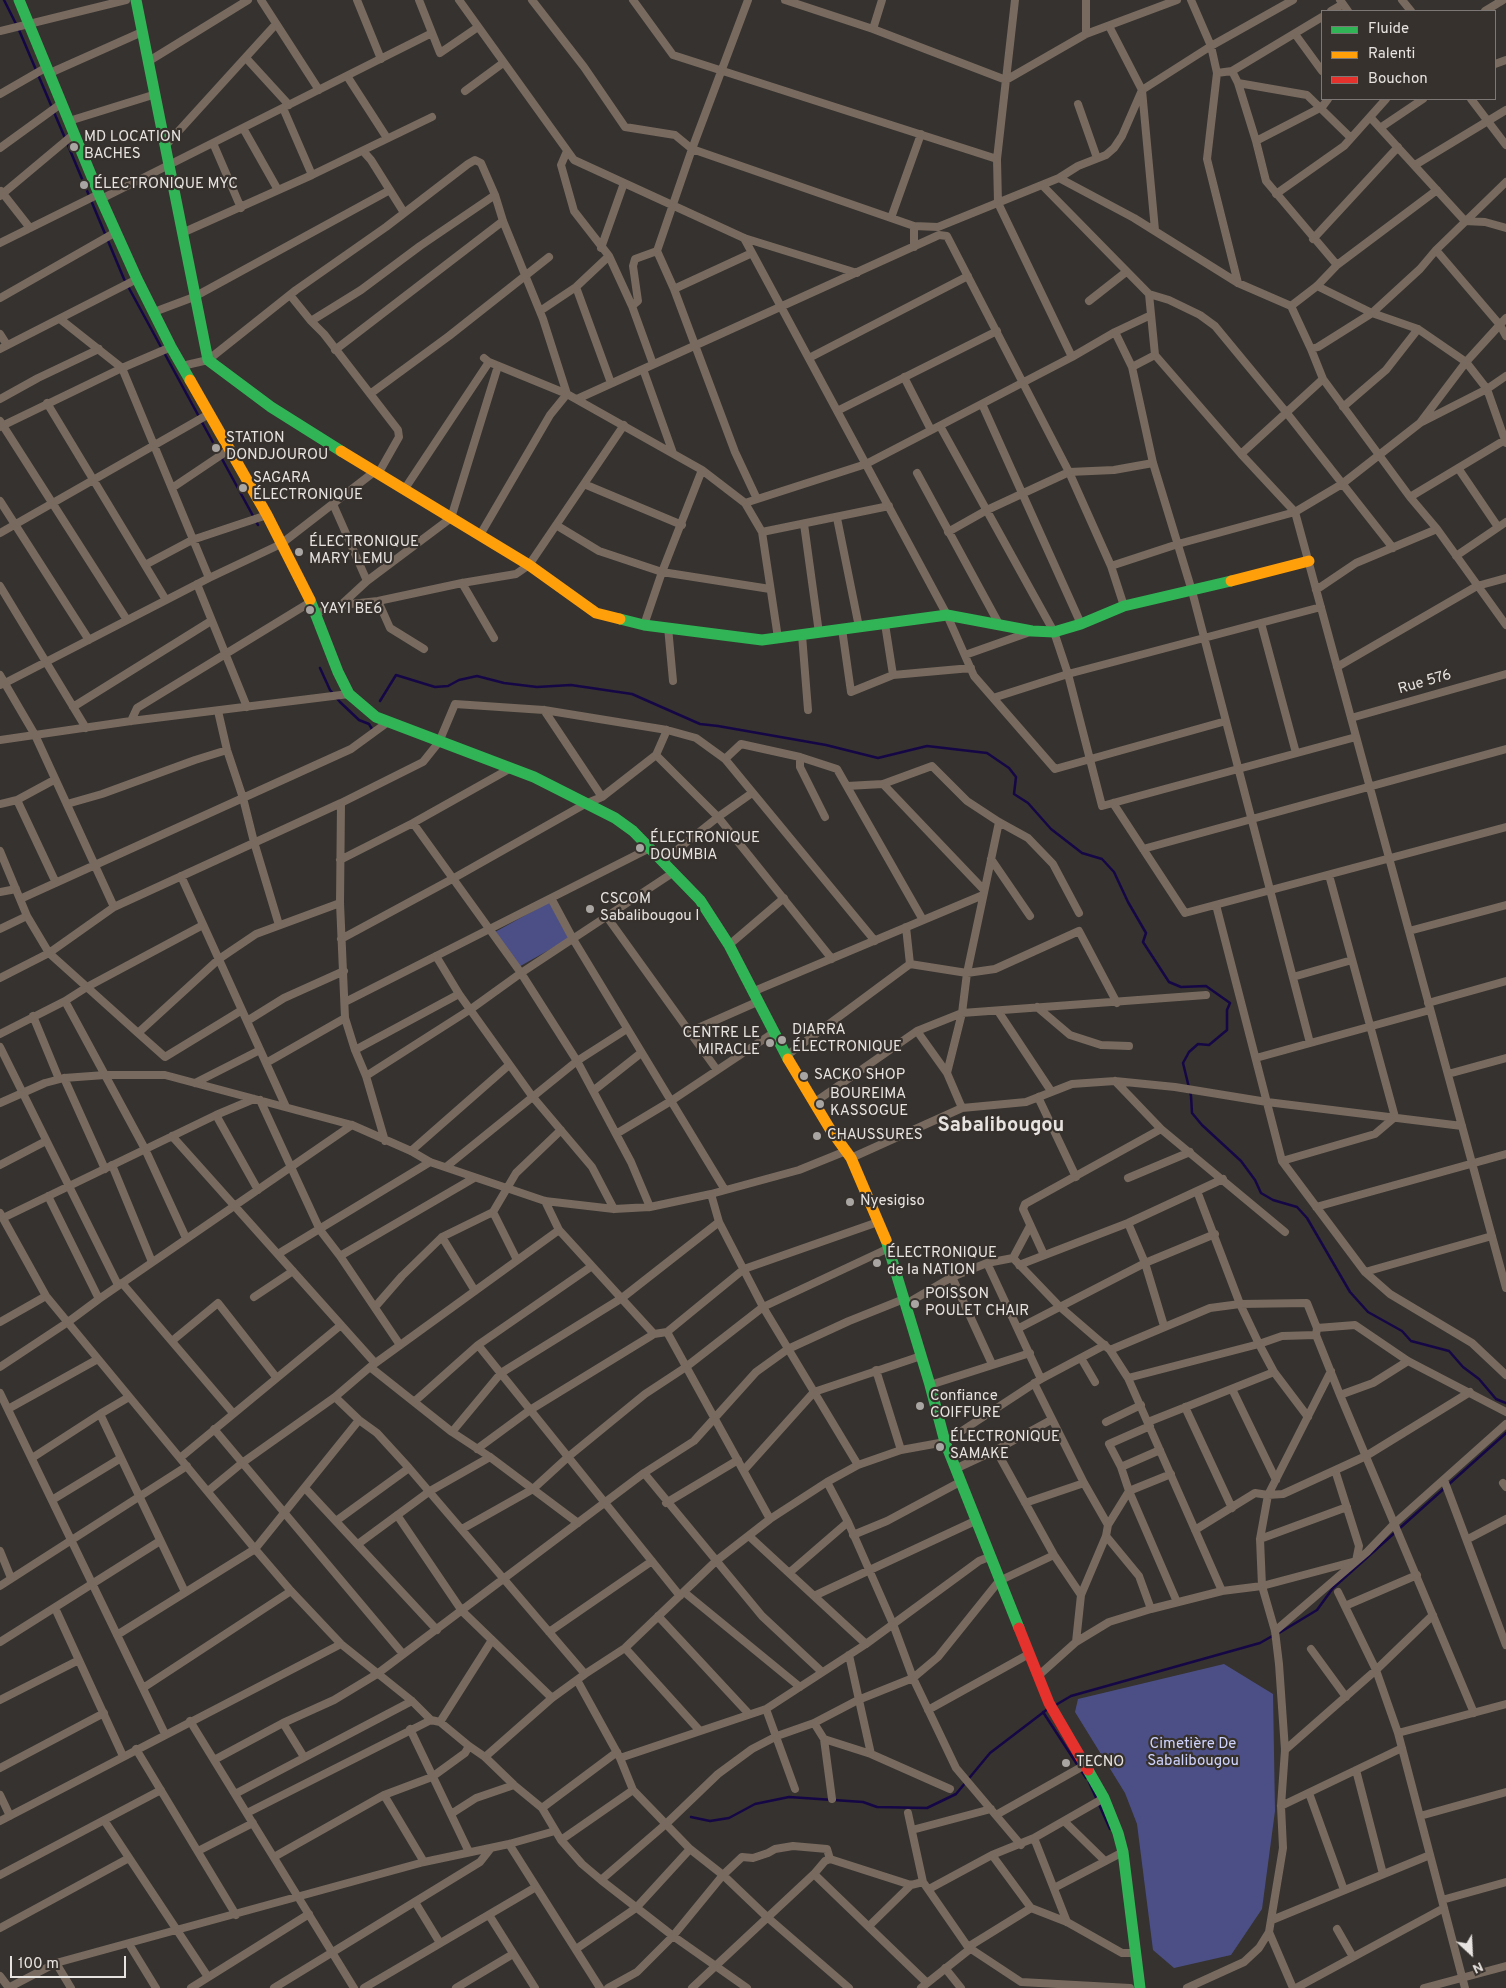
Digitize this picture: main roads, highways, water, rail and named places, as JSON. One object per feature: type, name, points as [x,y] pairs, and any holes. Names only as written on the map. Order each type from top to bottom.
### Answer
[{"type":"main road","points":[[136,0],[208,360],[271,407],[529,565],[596,613],[644,625],[762,640],[947,615],[1032,632],[1054,632],[1081,624],[1124,606],[1309,561]]},
{"type":"main road","points":[[23,3],[29,24],[100,197],[137,279],[182,366],[267,515],[316,614],[338,672],[349,694],[376,717],[534,777],[615,818],[650,848],[700,900],[729,945],[786,1056],[830,1129],[849,1155],[889,1248],[945,1442],[989,1557],[1051,1706],[1104,1798],[1118,1833],[1140,1988]]},
{"type":"waterway","points":[[4,0],[19,30],[65,138]]},
{"type":"waterway","points":[[67,143],[124,279],[258,525]]},
{"type":"waterway","points":[[320,668],[330,690],[359,720],[369,724],[372,729],[371,732]]},
{"type":"waterway","points":[[380,701],[396,675],[435,687],[448,686],[459,680],[477,676],[504,683],[537,687],[571,685],[632,694],[700,724],[826,745],[878,758],[927,746],[987,753],[1009,768],[1016,777],[1014,794],[1028,803],[1051,829],[1082,853],[1102,859],[1114,872],[1128,902],[1146,933],[1143,942],[1169,982],[1181,987],[1206,986],[1230,1003],[1227,1010],[1227,1030],[1209,1045],[1198,1044],[1189,1052],[1183,1063],[1191,1096],[1192,1113],[1202,1125],[1241,1161],[1255,1180],[1261,1193],[1273,1200],[1297,1207],[1307,1218],[1350,1292],[1368,1312],[1402,1331],[1411,1341],[1449,1351],[1463,1367],[1479,1379],[1496,1399],[1506,1403]]},
{"type":"waterway","points":[[1279,1633],[1317,1610],[1333,1588],[1506,1433]]},
{"type":"waterway","points":[[1054,1706],[1071,1696],[1260,1643],[1274,1635]]},
{"type":"waterway","points":[[691,1817],[710,1821],[729,1818],[755,1804],[789,1797],[863,1802],[877,1807],[927,1808],[956,1794],[990,1753],[1049,1708]]},
{"type":"waterway","points":[[1043,1712],[1086,1778]]},
{"type":"waterway","points":[[1089,1782],[1110,1829]]},
{"type":"place","name":"MD LOCATION BACHES","points":[[74,147]]},
{"type":"place","name":"ÉLECTRONIQUE MYC","points":[[84,185]]},
{"type":"place","name":"STATION DONDJOUROU","points":[[216,448]]},
{"type":"place","name":"SAGARA ÉLECTRONIQUE","points":[[243,488]]},
{"type":"place","name":"ÉLECTRONIQUE MARY LEMU","points":[[299,552]]},
{"type":"place","name":"YAYI BE6","points":[[310,610]]},
{"type":"place","name":"ÉLECTRONIQUE DOUMBIA","points":[[640,848]]},
{"type":"place","name":"CSCOM Sabalibougou I","points":[[590,909]]},
{"type":"place","name":"DIARRA ÉLECTRONIQUE","points":[[782,1040]]},
{"type":"place","name":"CENTRE LE MIRACLE","points":[[770,1043]]},
{"type":"place","name":"SACKO SHOP","points":[[804,1076]]},
{"type":"place","name":"BOUREIMA KASSOGUE","points":[[820,1104]]},
{"type":"place","name":"CHAUSSURES","points":[[817,1136]]},
{"type":"place","name":"Nyesigiso","points":[[850,1202]]},
{"type":"place","name":"ÉLECTRONIQUE de la NATION","points":[[877,1263]]},
{"type":"place","name":"POISSON POULET CHAIR","points":[[915,1304]]},
{"type":"place","name":"Confiance COIFFURE","points":[[920,1406]]},
{"type":"place","name":"ÉLECTRONIQUE SAMAKE","points":[[940,1447]]},
{"type":"place","name":"TECNO","points":[[1066,1763]]},
{"type":"district","name":"Sabalibougou","points":[[1001,1127]]},
{"type":"park label","name":"Cimetière De Sabalibougou","points":[[1193,1754]]}]
